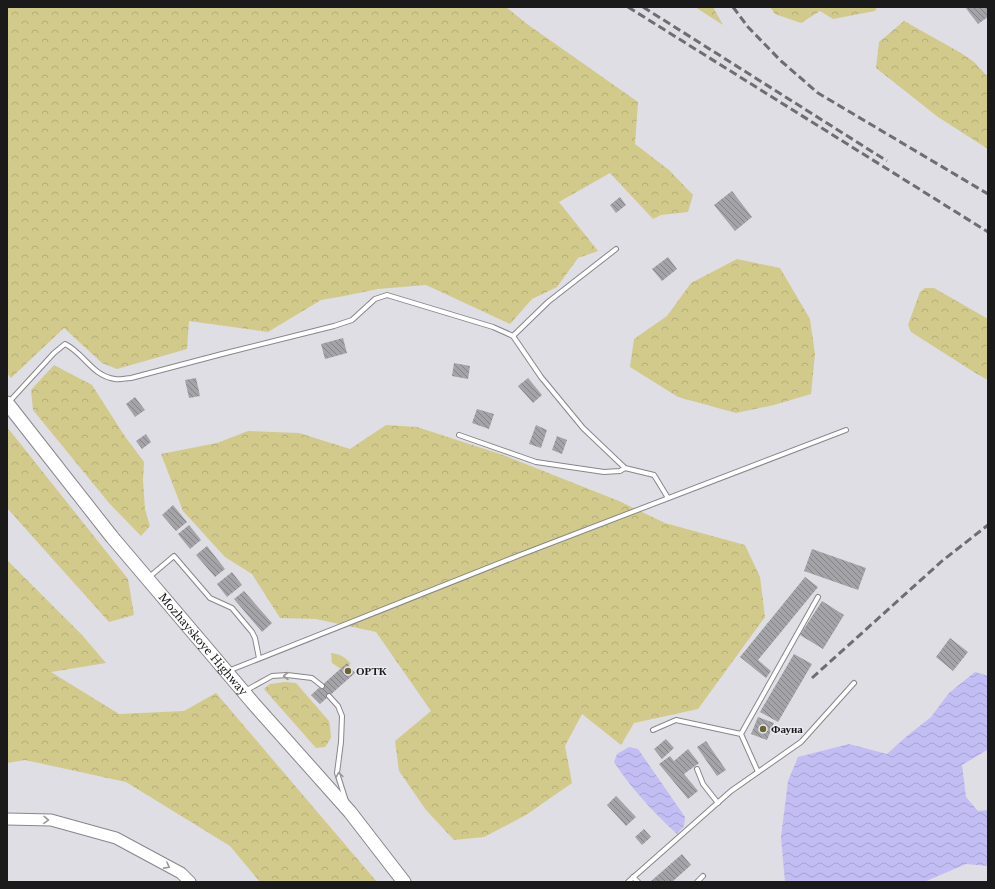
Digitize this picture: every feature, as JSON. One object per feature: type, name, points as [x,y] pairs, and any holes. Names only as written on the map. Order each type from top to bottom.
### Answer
[{"type":"main road","name":"Mozhayskoye Highway","points":[[7,403],[107,531],[244,692],[350,812],[404,882]]},
{"type":"main road","points":[[7,819],[51,820],[116,838],[181,873],[190,882]]},
{"type":"lane","points":[[513,336],[548,302],[616,248]]},
{"type":"lane","points":[[7,403],[54,352],[65,344],[72,347],[94,370],[101,374],[116,380],[131,378],[334,326],[352,320],[375,299],[387,296],[493,327],[513,336],[542,377],[583,428],[625,468],[654,475],[668,498]]},
{"type":"lane","points":[[226,671],[513,557],[846,430]]},
{"type":"lane","points":[[460,435],[536,462],[604,472],[620,471],[625,468]]},
{"type":"lane","points":[[147,579],[174,556],[210,598],[232,608],[252,632],[255,638],[259,658]]},
{"type":"lane","points":[[741,734],[818,597]]},
{"type":"lane","points":[[244,692],[272,676],[288,675],[312,678],[322,686]]},
{"type":"lane","points":[[628,882],[731,791],[801,742],[854,683]]},
{"type":"lane","points":[[330,696],[338,706],[342,716],[341,742],[337,773],[350,812]]},
{"type":"lane","points":[[653,730],[676,720],[741,734]]},
{"type":"lane","points":[[741,734],[758,772]]},
{"type":"lane","points":[[697,769],[703,784],[718,803]]},
{"type":"lane","points":[[697,882],[703,876]]},
{"type":"lane","points":[[633,877],[638,882]]},
{"type":"green space","points":[[7,7],[506,7],[527,24],[638,102],[635,144],[669,170],[693,195],[688,212],[661,215],[653,219],[610,173],[559,202],[598,251],[578,258],[557,287],[532,299],[510,324],[426,285],[378,289],[321,300],[268,332],[189,321],[187,349],[117,369],[102,363],[64,328],[11,378],[7,373]]},
{"type":"green space","points":[[695,7],[713,7],[723,25]]},
{"type":"green space","points":[[770,7],[877,7],[875,11],[833,19],[820,11],[801,23],[775,14]]},
{"type":"green space","points":[[904,21],[961,53],[974,62],[988,77],[988,149],[938,117],[876,68],[879,42]]},
{"type":"green space","points":[[737,259],[780,268],[810,319],[815,354],[811,394],[774,405],[736,413],[678,397],[630,367],[634,339],[667,316],[691,283]]},
{"type":"green space","points":[[925,288],[934,288],[988,319],[988,380],[911,332],[908,325],[920,292]]},
{"type":"green space","points":[[54,365],[92,385],[124,435],[144,462],[143,480],[145,509],[150,526],[141,536],[109,503],[33,410],[31,390]]},
{"type":"green space","points":[[386,425],[417,427],[503,455],[619,501],[665,523],[745,545],[760,577],[765,617],[698,709],[634,723],[621,745],[582,714],[565,746],[572,783],[526,815],[484,837],[454,840],[426,810],[399,771],[395,741],[431,711],[376,632],[316,619],[280,618],[252,574],[225,557],[183,511],[161,454],[217,443],[248,431],[299,433],[350,449]]},
{"type":"green space","points":[[7,427],[128,579],[134,615],[109,622],[7,508]]},
{"type":"green space","points":[[7,560],[82,635],[106,663],[51,672],[119,714],[184,711],[216,693],[377,882],[260,882],[230,846],[126,782],[25,760],[7,763]]},
{"type":"green space","points":[[331,653],[342,656],[351,664],[341,669],[332,663]]},
{"type":"green space","points":[[285,682],[296,683],[329,721],[331,738],[325,747],[316,748],[264,689],[270,684]]},
{"type":"water","points":[[975,672],[988,676],[988,748],[962,765],[966,797],[978,811],[988,810],[988,866],[966,864],[924,882],[785,882],[781,837],[788,781],[798,757],[849,744],[887,754],[931,717],[949,693]]},
{"type":"water","points":[[629,747],[638,749],[685,817],[684,826],[677,834],[643,800],[614,762],[617,754]]},
{"type":"building","points":[[965,7],[988,7],[988,17],[978,24]]},
{"type":"building","points":[[732,191],[752,217],[735,231],[714,205]]},
{"type":"building","points":[[620,197],[626,205],[616,213],[610,205]]},
{"type":"building","points":[[668,257],[677,269],[662,281],[652,269]]},
{"type":"building","points":[[343,338],[347,353],[325,359],[321,344]]},
{"type":"building","points":[[454,363],[470,366],[468,379],[452,376]]},
{"type":"building","points":[[196,378],[200,396],[189,398],[185,380]]},
{"type":"building","points":[[528,378],[542,395],[533,403],[518,386]]},
{"type":"building","points":[[135,397],[145,410],[135,417],[126,404]]},
{"type":"building","points":[[477,409],[494,414],[489,429],[472,423]]},
{"type":"building","points":[[536,425],[547,430],[541,448],[529,444]]},
{"type":"building","points":[[146,434],[151,442],[142,449],[136,441]]},
{"type":"building","points":[[557,436],[567,440],[562,454],[552,450]]},
{"type":"building","points":[[173,505],[187,522],[176,531],[162,515]]},
{"type":"building","points":[[189,525],[201,540],[190,549],[178,534]]},
{"type":"building","points":[[207,546],[225,569],[215,577],[196,555]]},
{"type":"building","points":[[812,549],[866,568],[858,590],[804,571]]},
{"type":"building","points":[[232,572],[242,585],[227,597],[217,584]]},
{"type":"building","points":[[805,577],[818,587],[758,660],[771,671],[766,678],[740,657]]},
{"type":"building","points":[[244,591],[272,623],[262,632],[234,599]]},
{"type":"building","points":[[822,601],[844,615],[823,649],[800,635]]},
{"type":"building","points":[[950,638],[968,652],[953,671],[936,657]]},
{"type":"building","points":[[794,654],[812,664],[778,722],[760,712]]},
{"type":"building","points":[[347,663],[355,673],[320,704],[311,695]]},
{"type":"building","name":"Фауна","points":[[758,717],[774,723],[767,740],[751,734]]},
{"type":"building","points":[[666,739],[674,748],[662,759],[654,749]]},
{"type":"building","points":[[706,741],[726,770],[717,776],[697,747]]},
{"type":"building","points":[[688,749],[699,763],[684,774],[698,791],[688,799],[659,764],[670,756],[674,761]]},
{"type":"building","points":[[616,796],[636,817],[626,826],[607,805]]},
{"type":"building","points":[[644,829],[651,837],[642,845],[635,837]]},
{"type":"building","points":[[682,854],[691,865],[672,882],[650,882]]},
{"type":"railway","points":[[628,7],[988,232]]},
{"type":"railway","points":[[643,7],[887,161]]},
{"type":"railway","points":[[733,7],[748,27],[781,61],[818,93],[988,194]]},
{"type":"railway","points":[[812,678],[942,561],[988,525]]},
{"type":"place","name":"ОРТК","points":[[348,671]]},
{"type":"place","name":"Фауна","points":[[763,729]]}]
